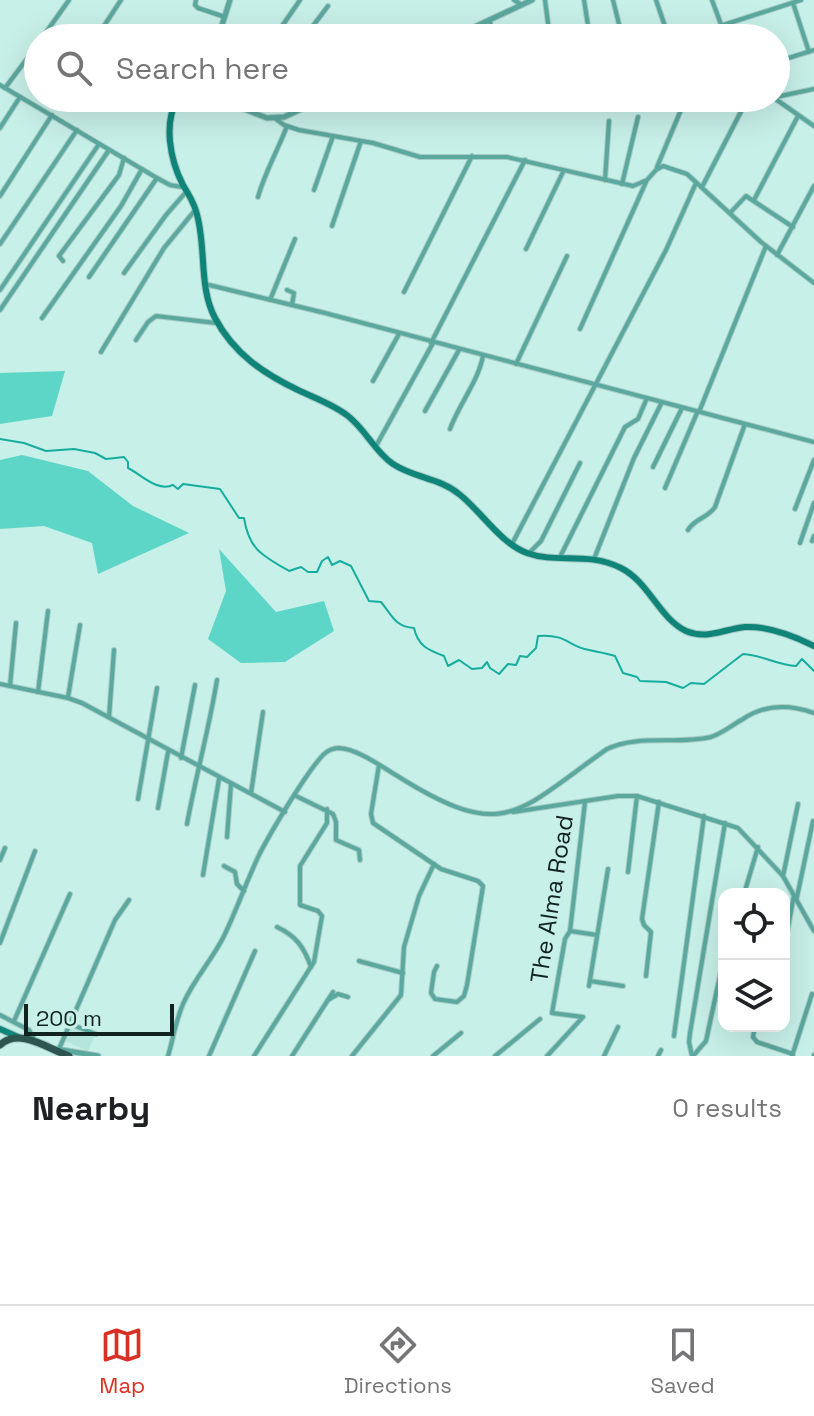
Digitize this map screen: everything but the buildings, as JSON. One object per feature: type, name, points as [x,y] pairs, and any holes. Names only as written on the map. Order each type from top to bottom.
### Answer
[{"type":"highway","points":[[0,1045],[18,1037],[69,1056]]},
{"type":"main road","points":[[173,112],[168,132],[196,209],[209,302],[218,323],[255,366],[273,378],[331,404],[350,417],[393,464],[446,485],[512,544],[529,554],[594,559],[625,570],[684,630],[711,635],[729,630],[761,628],[814,646]]},
{"type":"main road","points":[[0,1029],[18,1037]]},
{"type":"street","points":[[52,24],[69,0]]},
{"type":"street","points":[[105,24],[121,0]]},
{"type":"street","points":[[196,0],[198,8],[225,17]]},
{"type":"street","points":[[221,24],[230,0]]},
{"type":"street","points":[[283,24],[300,0]]},
{"type":"street","points":[[514,0],[522,5]]},
{"type":"street","points":[[481,24],[532,0]]},
{"type":"street","points":[[545,0],[548,24]]},
{"type":"street","points":[[584,0],[588,24]]},
{"type":"street","points":[[613,0],[619,24]]},
{"type":"street","points":[[656,0],[664,24]]},
{"type":"street","points":[[712,0],[720,24]]},
{"type":"street","points":[[767,0],[771,10]]},
{"type":"street","points":[[727,24],[801,0]]},
{"type":"street","points":[[790,58],[812,51],[793,3]]},
{"type":"street","points":[[314,24],[328,6]]},
{"type":"street","points":[[490,20],[490,24]]},
{"type":"street","points":[[24,61],[2,87],[24,99]]},
{"type":"street","points":[[790,95],[813,90]]},
{"type":"street","points":[[0,128],[20,97]]},
{"type":"street","points":[[790,110],[814,126]]},
{"type":"street","points":[[47,112],[157,178],[186,188],[124,273]]},
{"type":"street","points":[[252,112],[276,119],[287,126],[420,157],[490,155],[525,160],[633,186],[647,180]]},
{"type":"street","points":[[276,119],[292,112]]},
{"type":"street","points":[[656,170],[680,112]]},
{"type":"street","points":[[702,187],[741,112]]},
{"type":"street","points":[[0,196],[52,115]]},
{"type":"street","points":[[754,200],[798,116]]},
{"type":"street","points":[[622,184],[638,117]]},
{"type":"street","points":[[605,180],[609,121]]},
{"type":"street","points":[[258,197],[265,172],[274,160],[287,126]]},
{"type":"street","points":[[0,244],[77,130]]},
{"type":"street","points":[[314,190],[333,136]]},
{"type":"street","points":[[332,226],[361,141]]},
{"type":"street","points":[[0,290],[99,144]]},
{"type":"street","points":[[0,310],[109,150]]},
{"type":"street","points":[[404,292],[472,156]]},
{"type":"street","points":[[63,261],[59,256],[119,175],[124,158]]},
{"type":"street","points":[[376,446],[525,160]]},
{"type":"street","points":[[580,329],[647,180],[663,166],[671,167],[696,182],[766,246],[814,283]]},
{"type":"street","points":[[42,318],[121,206],[142,169]]},
{"type":"street","points":[[526,249],[563,170]]},
{"type":"street","points":[[89,277],[157,178]]},
{"type":"street","points":[[512,544],[666,250],[696,182]]},
{"type":"street","points":[[777,255],[814,186]]},
{"type":"street","points":[[730,213],[744,197],[754,200],[793,227]]},
{"type":"street","points":[[101,352],[164,248],[196,209]]},
{"type":"street","points":[[270,300],[295,239]]},
{"type":"street","points":[[665,488],[766,246]]},
{"type":"street","points":[[516,364],[567,256]]},
{"type":"street","points":[[205,284],[814,442]]},
{"type":"street","points":[[287,290],[294,293],[292,305]]},
{"type":"street","points":[[136,340],[156,316],[218,323]]},
{"type":"street","points":[[373,381],[399,334]]},
{"type":"street","points":[[425,411],[459,350]]},
{"type":"street","points":[[450,429],[463,398],[480,370],[483,356]]},
{"type":"street","points":[[560,557],[620,435],[625,427],[638,419],[647,398]]},
{"type":"street","points":[[594,559],[634,458],[662,402]]},
{"type":"street","points":[[653,467],[682,408]]},
{"type":"street","points":[[688,530],[690,525],[711,514],[715,507],[745,424]]},
{"type":"street","points":[[795,509],[814,460]]},
{"type":"street","points":[[529,554],[541,541],[580,463]]},
{"type":"street","points":[[800,543],[814,503]]},
{"type":"street","points":[[38,692],[48,611]]},
{"type":"street","points":[[10,686],[16,623]]},
{"type":"street","points":[[68,698],[80,625]]},
{"type":"street","points":[[109,717],[114,650]]},
{"type":"street","points":[[187,824],[217,680]]},
{"type":"street","points":[[0,684],[68,698],[285,812]]},
{"type":"street","points":[[181,758],[195,685]]},
{"type":"street","points":[[138,799],[157,688]]},
{"type":"street","points":[[511,812],[553,790],[592,759],[618,744],[677,742],[713,736],[761,708],[775,706],[814,713]]},
{"type":"street","points":[[251,794],[263,712]]},
{"type":"street","points":[[168,1056],[183,1003],[222,939],[262,849],[321,757],[332,749],[348,750],[441,802],[482,815],[637,796],[725,823],[744,832],[783,876],[814,931]]},
{"type":"street","points":[[158,808],[168,751]]},
{"type":"street","points":[[379,765],[371,814],[373,823],[451,874],[478,881],[483,890],[464,996],[457,1002],[435,999],[431,993],[437,966]]},
{"type":"street","points":[[203,875],[219,778]]},
{"type":"street","points":[[227,837],[231,784]]},
{"type":"street","points":[[296,796],[327,809],[335,817],[336,840],[359,850],[360,860]]},
{"type":"street","points":[[628,872],[637,796]]},
{"type":"street","name":"The Alma Road","points":[[547,1056],[583,1017],[552,1013],[565,939],[570,931],[585,802]]},
{"type":"street","points":[[646,976],[651,932],[642,919],[659,802]]},
{"type":"street","points":[[783,876],[798,804]]},
{"type":"street","points":[[254,1056],[316,956],[322,916],[318,911],[300,905],[300,870],[311,846],[327,823],[327,809]]},
{"type":"street","points":[[674,1036],[704,816]]},
{"type":"street","points":[[790,920],[813,821]]},
{"type":"street","points":[[693,1056],[690,1033],[725,823]]},
{"type":"street","points":[[746,888],[758,847]]},
{"type":"street","points":[[0,860],[5,848]]},
{"type":"street","points":[[0,943],[35,851]]},
{"type":"street","points":[[352,1056],[401,995],[404,947],[419,896],[434,864]]},
{"type":"street","points":[[224,866],[235,872],[237,884],[244,891]]},
{"type":"street","points":[[608,869],[589,984],[623,986]]},
{"type":"street","points":[[14,1021],[70,894]]},
{"type":"street","points":[[98,1056],[54,1051],[70,1024],[115,920],[129,900]]},
{"type":"street","points":[[277,927],[294,936],[301,944],[311,967]]},
{"type":"street","points":[[570,931],[597,935]]},
{"type":"street","points":[[209,1056],[255,951]]},
{"type":"street","points":[[693,1056],[706,1041],[723,960]]},
{"type":"street","points":[[359,961],[403,973]]},
{"type":"street","points":[[292,1056],[333,992]]},
{"type":"street","points":[[328,1000],[338,994],[348,997]]},
{"type":"street","points":[[754,1032],[757,1042],[793,1055],[812,994]]},
{"type":"street","points":[[0,1015],[29,1030],[35,1042]]},
{"type":"street","points":[[495,1056],[540,1019]]},
{"type":"street","points":[[70,1024],[96,1034]]},
{"type":"street","points":[[604,1056],[618,1027]]},
{"type":"street","points":[[433,1056],[461,1033]]},
{"type":"street","points":[[658,1056],[661,1050]]},
{"type":"shaded area","points":[[73,1026],[95,1035],[88,1051],[65,1041]]},
{"type":"green space","points":[[65,371],[52,416],[0,424],[0,373]]},
{"type":"green space","points":[[22,455],[88,471],[133,506],[189,533],[98,574],[92,543],[44,526],[0,529],[0,460]]},
{"type":"green space","points":[[219,549],[276,612],[324,601],[334,631],[285,662],[241,663],[208,639],[226,591]]},
{"type":"waterway","points":[[0,439],[46,451],[74,449],[95,453],[106,459],[124,457],[128,468],[161,486],[173,485],[178,489],[183,484],[220,489],[239,518],[244,518],[249,538],[265,556],[289,571],[301,567],[308,572],[317,572],[322,561],[328,557],[332,565],[340,561],[351,566],[369,601],[381,602],[398,623],[414,628],[421,643],[444,656],[448,666],[459,660],[472,669],[482,668],[487,662],[499,674],[508,664],[516,665],[520,656],[527,657],[536,648],[538,636],[548,636],[615,656],[623,673],[640,681],[666,682],[683,688],[691,683],[704,684],[743,654],[796,666],[802,659],[814,671]]}]
